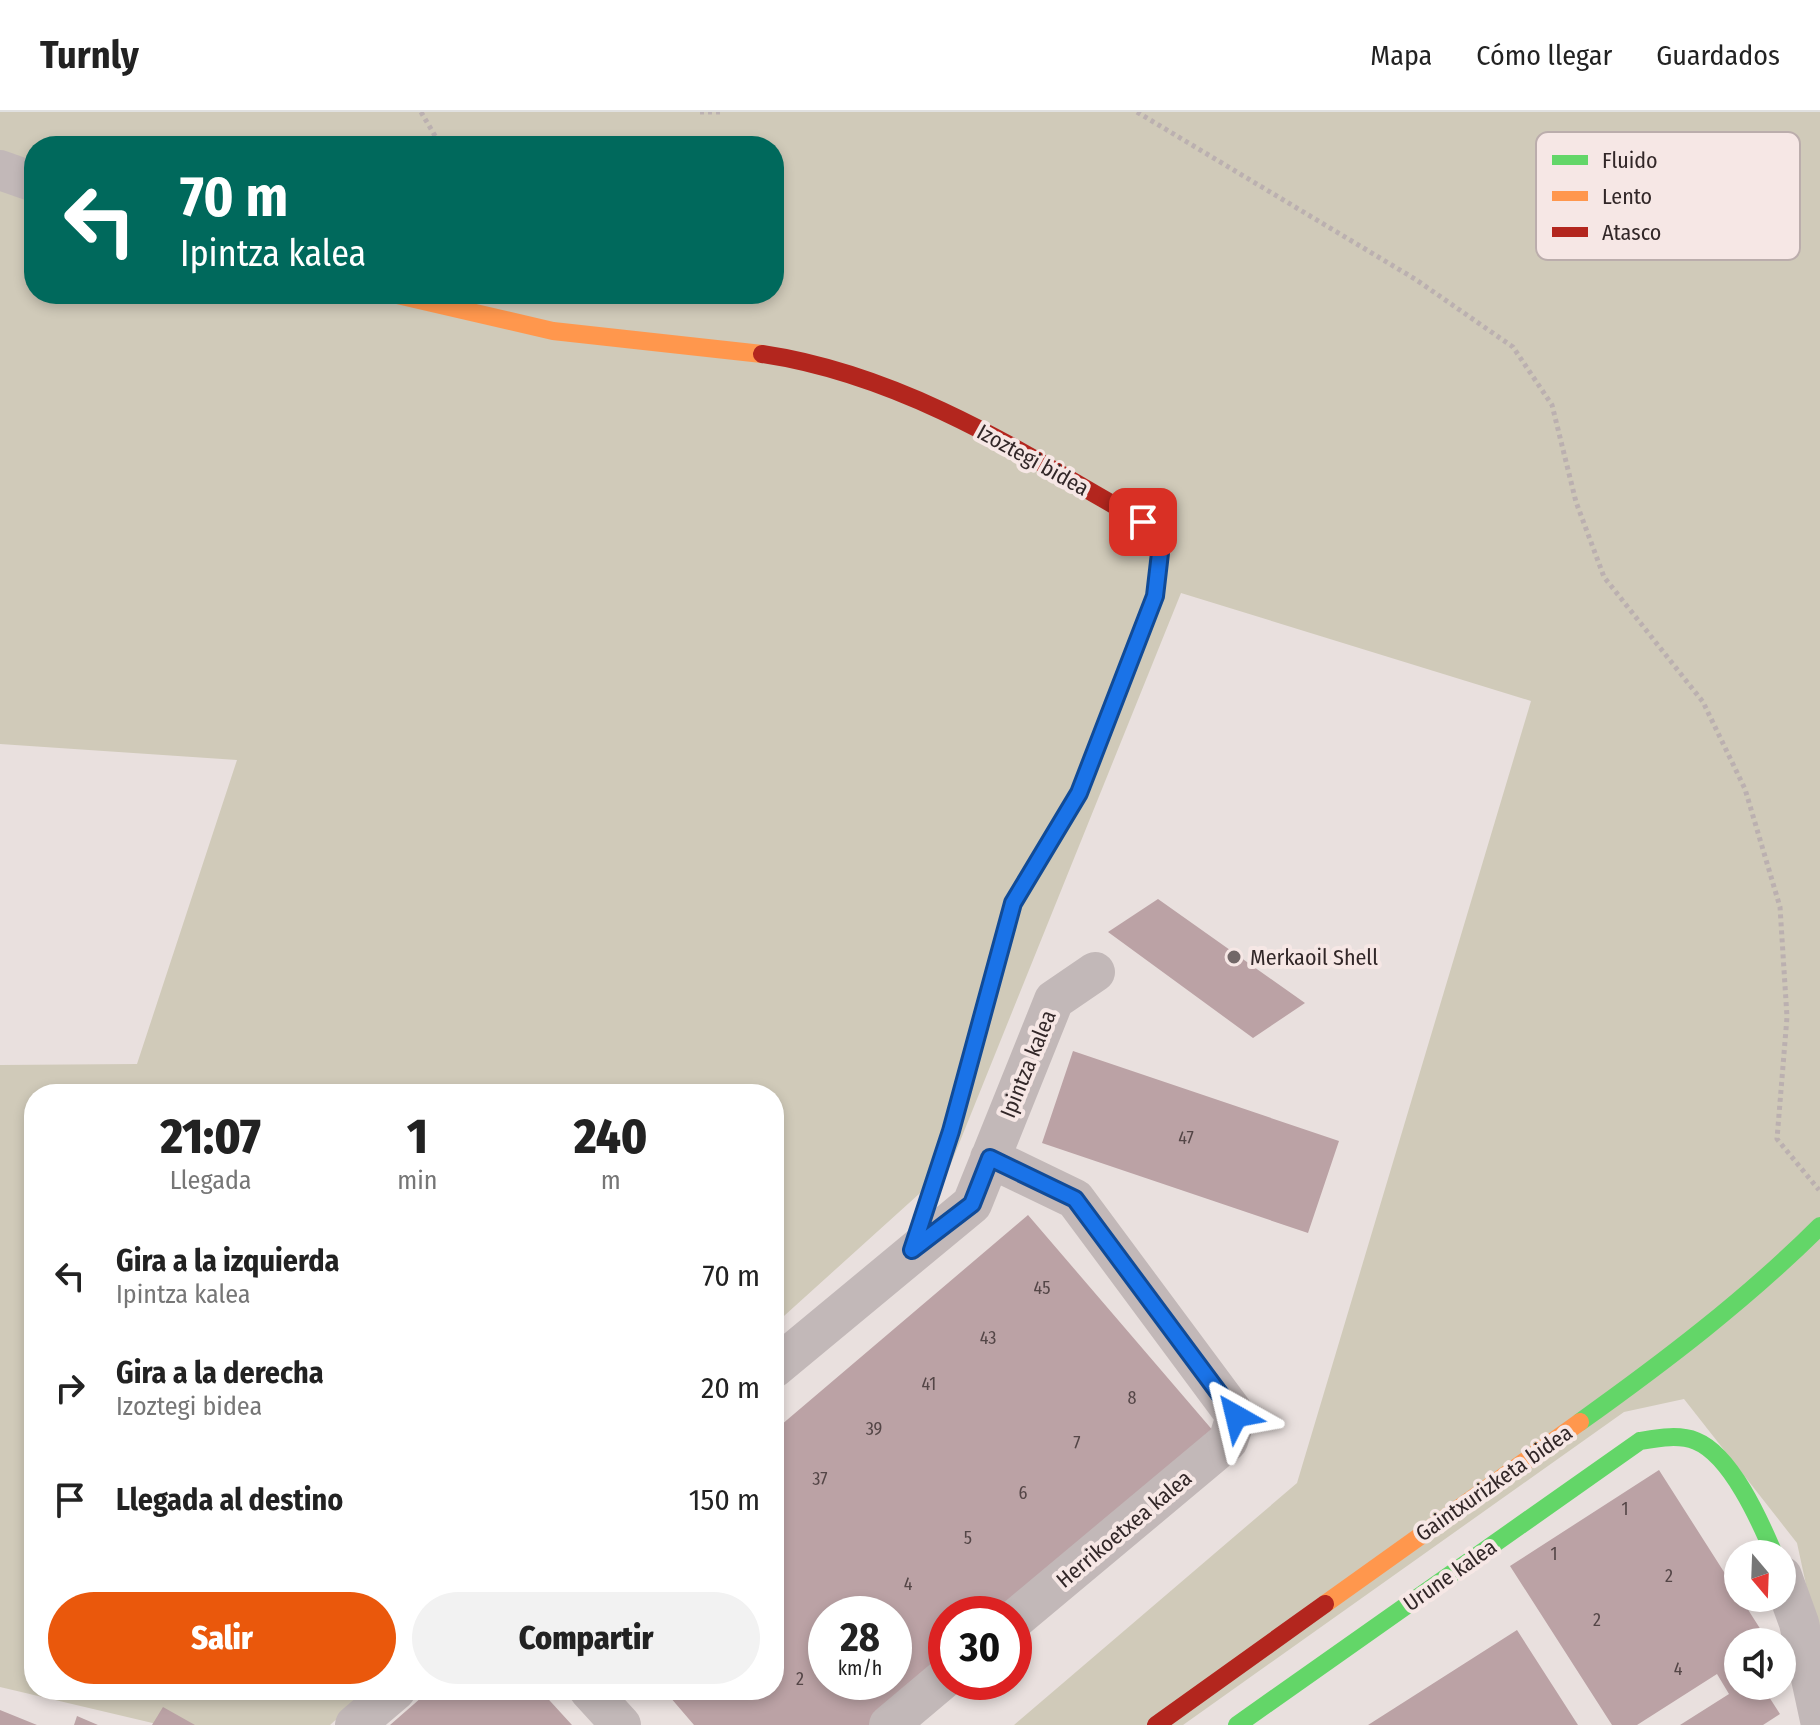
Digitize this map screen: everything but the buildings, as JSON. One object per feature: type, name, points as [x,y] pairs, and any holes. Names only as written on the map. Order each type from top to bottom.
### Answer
[{"type":"street","points":[[0,170],[24,178]]},
{"type":"street","name":"Izoztegi bidea","points":[[426,304],[463,315],[603,338],[721,348],[808,362],[951,415],[1143,522],[1155,543],[1160,553],[1155,596],[1079,793],[1013,903],[951,1131],[912,1250]]},
{"type":"street","name":"Ipintza kalea","points":[[784,1359],[912,1250],[972,1204],[1054,1000],[1095,972]]},
{"type":"street","name":"Herrikoetxea kalea","points":[[990,1158],[1075,1199],[1236,1416],[1228,1441],[1032,1605]]},
{"type":"street","name":"Gaintxurizketa bidea","points":[[1156,1725],[1642,1378],[1772,1274],[1820,1226]]},
{"type":"street","name":"Urune kalea","points":[[1237,1725],[1640,1441],[1668,1436],[1706,1446],[1744,1495],[1767,1540]]},
{"type":"street","points":[[1795,1612],[1820,1720]]},
{"type":"street","points":[[889,1725],[928,1692]]},
{"type":"street","points":[[355,1725],[384,1700]]},
{"type":"street","points":[[598,1700],[621,1725]]},
{"type":"path","points":[[421,112],[435,136]]},
{"type":"path","points":[[700,112],[720,112]]},
{"type":"path","points":[[1137,112],[1415,279],[1513,347],[1552,405],[1576,502],[1604,577],[1703,702],[1745,789],[1780,907],[1787,1017],[1777,1139],[1820,1190]]},
{"type":"shaded area","points":[[0,112],[1820,112],[1820,1649],[1796,1540],[1684,1399],[1624,1412],[1183,1725],[1014,1725],[1297,1483],[1531,701],[1181,593],[950,1166],[784,1316],[784,1084],[24,1084],[24,1693],[0,1687],[0,1065],[137,1064],[237,760],[0,744]]},
{"type":"shaded area","points":[[55,1700],[358,1700],[330,1725],[161,1725]]},
{"type":"traffic: fast","points":[[982,1016],[1013,903],[1079,793],[1155,596],[1160,553],[1143,522],[1129,514]]},
{"type":"traffic: fast","points":[[1580,1422],[1704,1329],[1764,1279],[1820,1226]]},
{"type":"traffic: fast","points":[[1237,1725],[1640,1441],[1683,1438],[1709,1449],[1743,1490],[1768,1540]]},
{"type":"traffic: slow","points":[[436,304],[553,331],[762,354]]},
{"type":"traffic: slow","points":[[1325,1604],[1580,1422]]},
{"type":"traffic: jam","points":[[762,354],[812,364],[907,395],[1042,463],[1129,514]]},
{"type":"traffic: jam","points":[[912,1250],[951,1131],[982,1016]]},
{"type":"traffic: jam","points":[[1156,1725],[1325,1604]]},
{"type":"place","name":"Merkaoil Shell","points":[[1234,957]]},
{"type":"route","points":[[1143,522],[1160,553],[1155,596],[1079,793],[1013,903],[951,1131],[912,1250],[972,1204],[990,1158],[1075,1199],[1236,1416]]}]
